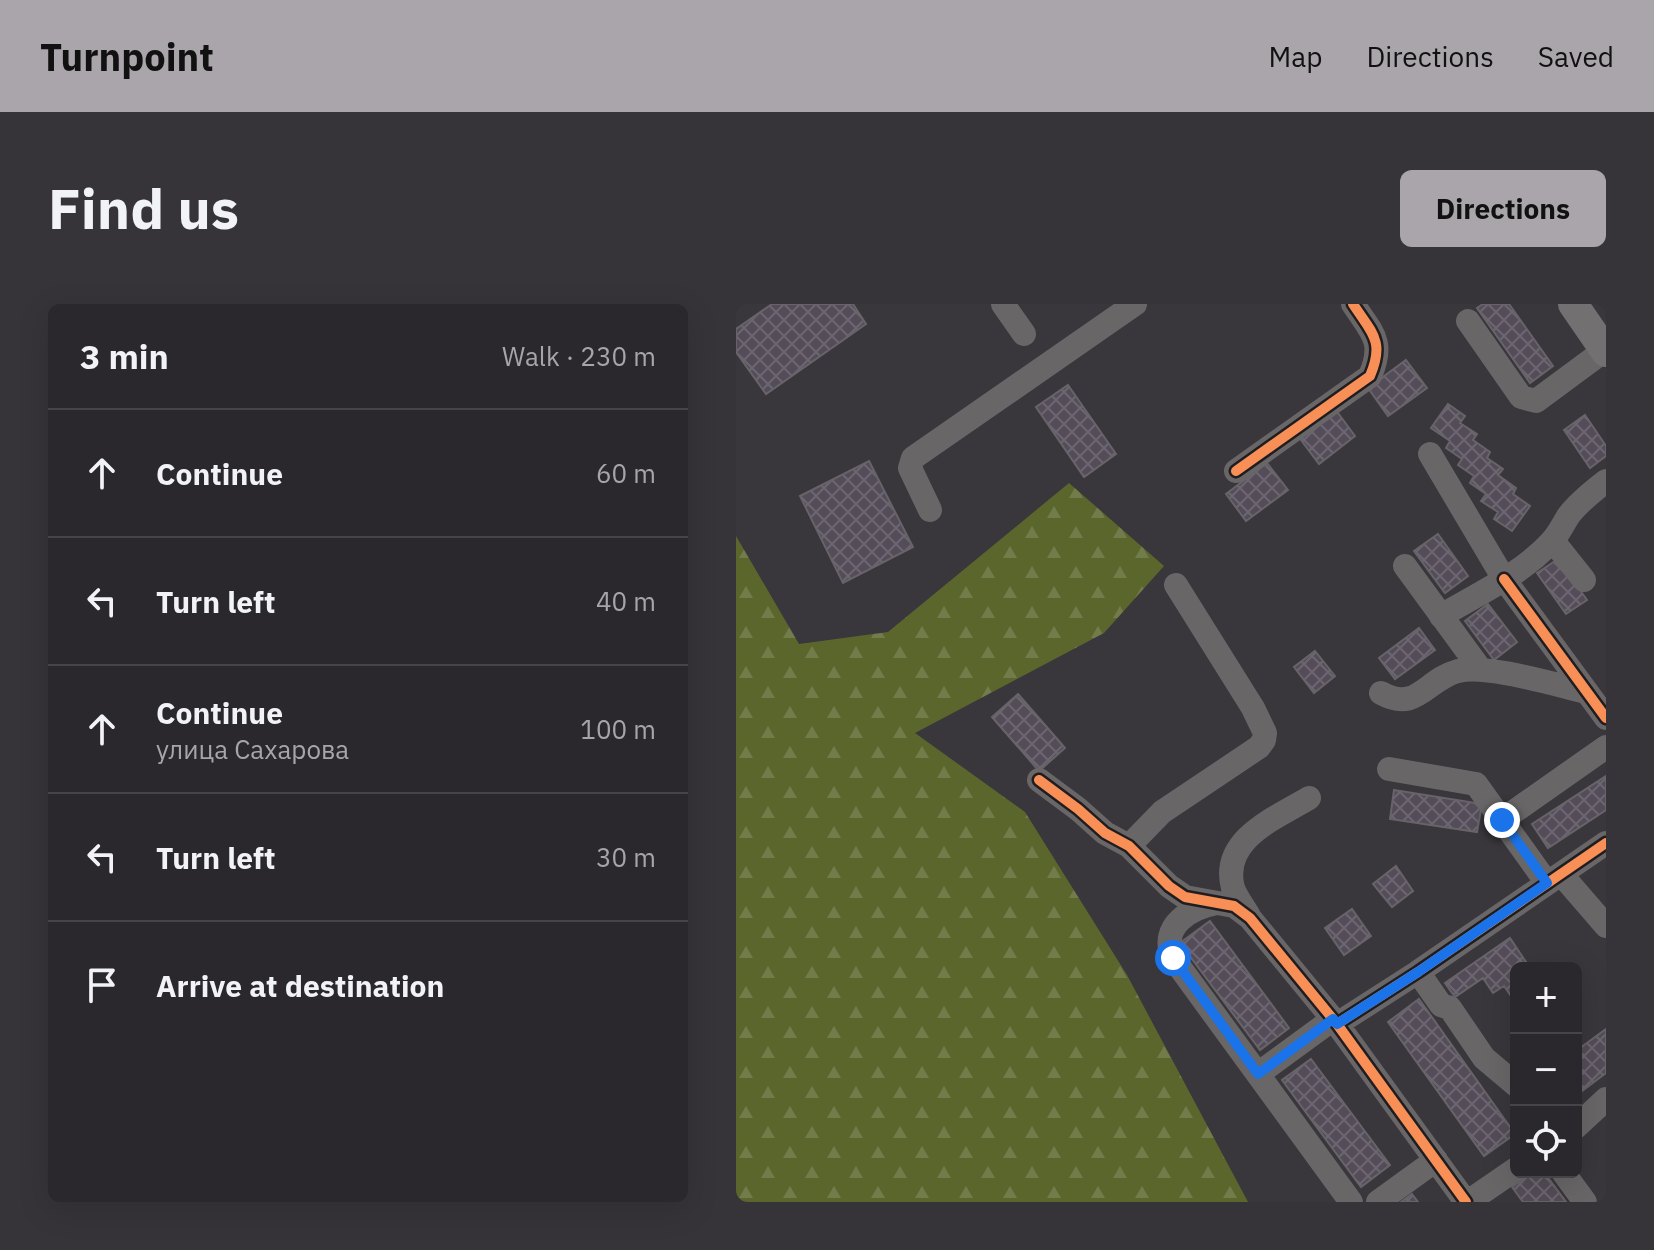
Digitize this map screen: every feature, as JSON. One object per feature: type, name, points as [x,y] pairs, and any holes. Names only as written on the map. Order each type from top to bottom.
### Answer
[{"type":"main road","points":[[1573,304],[1606,351]]},
{"type":"street","points":[[1003,304],[1024,334]]},
{"type":"street","points":[[930,510],[910,468],[913,458],[1135,304]]},
{"type":"street","points":[[1236,471],[1370,376],[1379,355],[1373,335],[1353,304]]},
{"type":"street","points":[[1468,321],[1521,397],[1536,401],[1606,351]]},
{"type":"street","points":[[1430,454],[1504,579],[1606,718]]},
{"type":"street","points":[[1441,616],[1504,579],[1553,541],[1569,515],[1585,497],[1606,481]]},
{"type":"street","points":[[1553,541],[1584,580]]},
{"type":"street","points":[[1405,566],[1481,670]]},
{"type":"street","points":[[1129,846],[1162,812],[1259,747],[1264,740],[1265,733],[1253,708],[1176,585]]},
{"type":"street","points":[[1381,693],[1392,699],[1407,701],[1449,674],[1462,670],[1481,670],[1587,692]]},
{"type":"street","points":[[1502,820],[1606,747]]},
{"type":"street","points":[[1389,769],[1476,784],[1502,820],[1554,878],[1606,926]]},
{"type":"street","points":[[1039,780],[1105,833],[1129,846],[1169,886],[1185,897],[1234,906],[1250,918]]},
{"type":"street","points":[[1309,798],[1243,840],[1235,852],[1233,889],[1250,918],[1335,1022],[1467,1202],[1510,1173]]},
{"type":"street","points":[[1258,1074],[1335,1022],[1418,972],[1606,843]]},
{"type":"street","points":[[1217,903],[1190,911],[1178,922],[1170,933],[1170,950],[1351,1202]]},
{"type":"street","points":[[1418,972],[1441,1005],[1450,1008],[1484,1058],[1510,1080]]},
{"type":"street","points":[[1378,1202],[1436,1160]]},
{"type":"street","points":[[1567,1178],[1585,1202]]},
{"type":"green space","points":[[1069,483],[1164,566],[1104,633],[915,733],[1025,812],[1127,975],[1248,1202],[736,1202],[736,536],[799,644],[888,632]]},
{"type":"building","points":[[772,304],[853,304],[866,324],[766,394],[736,352],[736,329]]},
{"type":"building","points":[[1483,304],[1509,304],[1553,366],[1530,383],[1477,308]]},
{"type":"building","points":[[1406,360],[1427,388],[1388,416],[1368,388]]},
{"type":"building","points":[[1068,385],[1116,454],[1084,477],[1036,407]]},
{"type":"building","points":[[1448,404],[1465,416],[1460,423],[1477,434],[1473,440],[1490,452],[1487,458],[1503,469],[1498,475],[1516,488],[1513,494],[1530,506],[1512,531],[1494,519],[1498,512],[1481,501],[1486,494],[1470,483],[1474,476],[1458,465],[1462,459],[1446,448],[1450,441],[1431,428]]},
{"type":"building","points":[[1335,409],[1355,436],[1319,464],[1298,436]]},
{"type":"building","points":[[1585,415],[1606,446],[1606,456],[1590,468],[1564,430]]},
{"type":"building","points":[[869,461],[913,547],[843,583],[800,496]]},
{"type":"building","points":[[1267,463],[1288,490],[1246,521],[1226,494]]},
{"type":"building","points":[[1438,534],[1468,576],[1445,593],[1414,551]]},
{"type":"building","points":[[1558,559],[1587,600],[1566,614],[1537,573]]},
{"type":"building","points":[[1488,604],[1517,642],[1494,660],[1465,621]]},
{"type":"building","points":[[1419,628],[1435,650],[1395,679],[1379,658]]},
{"type":"building","points":[[1315,651],[1335,676],[1314,693],[1294,667]]},
{"type":"building","points":[[1018,694],[1065,748],[1039,771],[992,717]]},
{"type":"building","points":[[1606,776],[1606,810],[1548,848],[1532,824]]},
{"type":"building","points":[[1394,790],[1482,804],[1477,832],[1390,819]]},
{"type":"building","points":[[1396,866],[1413,891],[1392,907],[1373,884]]},
{"type":"building","points":[[1352,909],[1371,936],[1344,955],[1325,928]]},
{"type":"building","points":[[1210,921],[1289,1028],[1260,1050],[1180,943]]},
{"type":"building","points":[[1510,938],[1526,962],[1510,962],[1510,994],[1504,986],[1493,993],[1483,978],[1455,997],[1445,983]]},
{"type":"building","points":[[1419,999],[1510,1127],[1510,1138],[1484,1156],[1388,1022]]},
{"type":"building","points":[[1606,1029],[1606,1073],[1582,1091],[1582,1047]]},
{"type":"building","points":[[1311,1059],[1390,1165],[1361,1187],[1282,1080]]},
{"type":"building","points":[[1524,1178],[1548,1178],[1566,1202],[1523,1202],[1512,1187]]},
{"type":"building","points":[[1412,1194],[1418,1202],[1401,1202]]},
{"type":"cycle path","points":[[1236,471],[1370,376],[1376,345],[1371,330],[1353,304]]},
{"type":"cycle path","points":[[1504,579],[1606,718]]},
{"type":"cycle path","points":[[1039,780],[1105,833],[1129,846],[1169,886],[1185,897],[1234,906],[1250,918],[1337,1024],[1466,1202]]},
{"type":"cycle path","points":[[1337,1024],[1606,843]]},
{"type":"route","points":[[1173,958],[1258,1074],[1333,1019],[1337,1024],[1547,883],[1502,820]]}]
